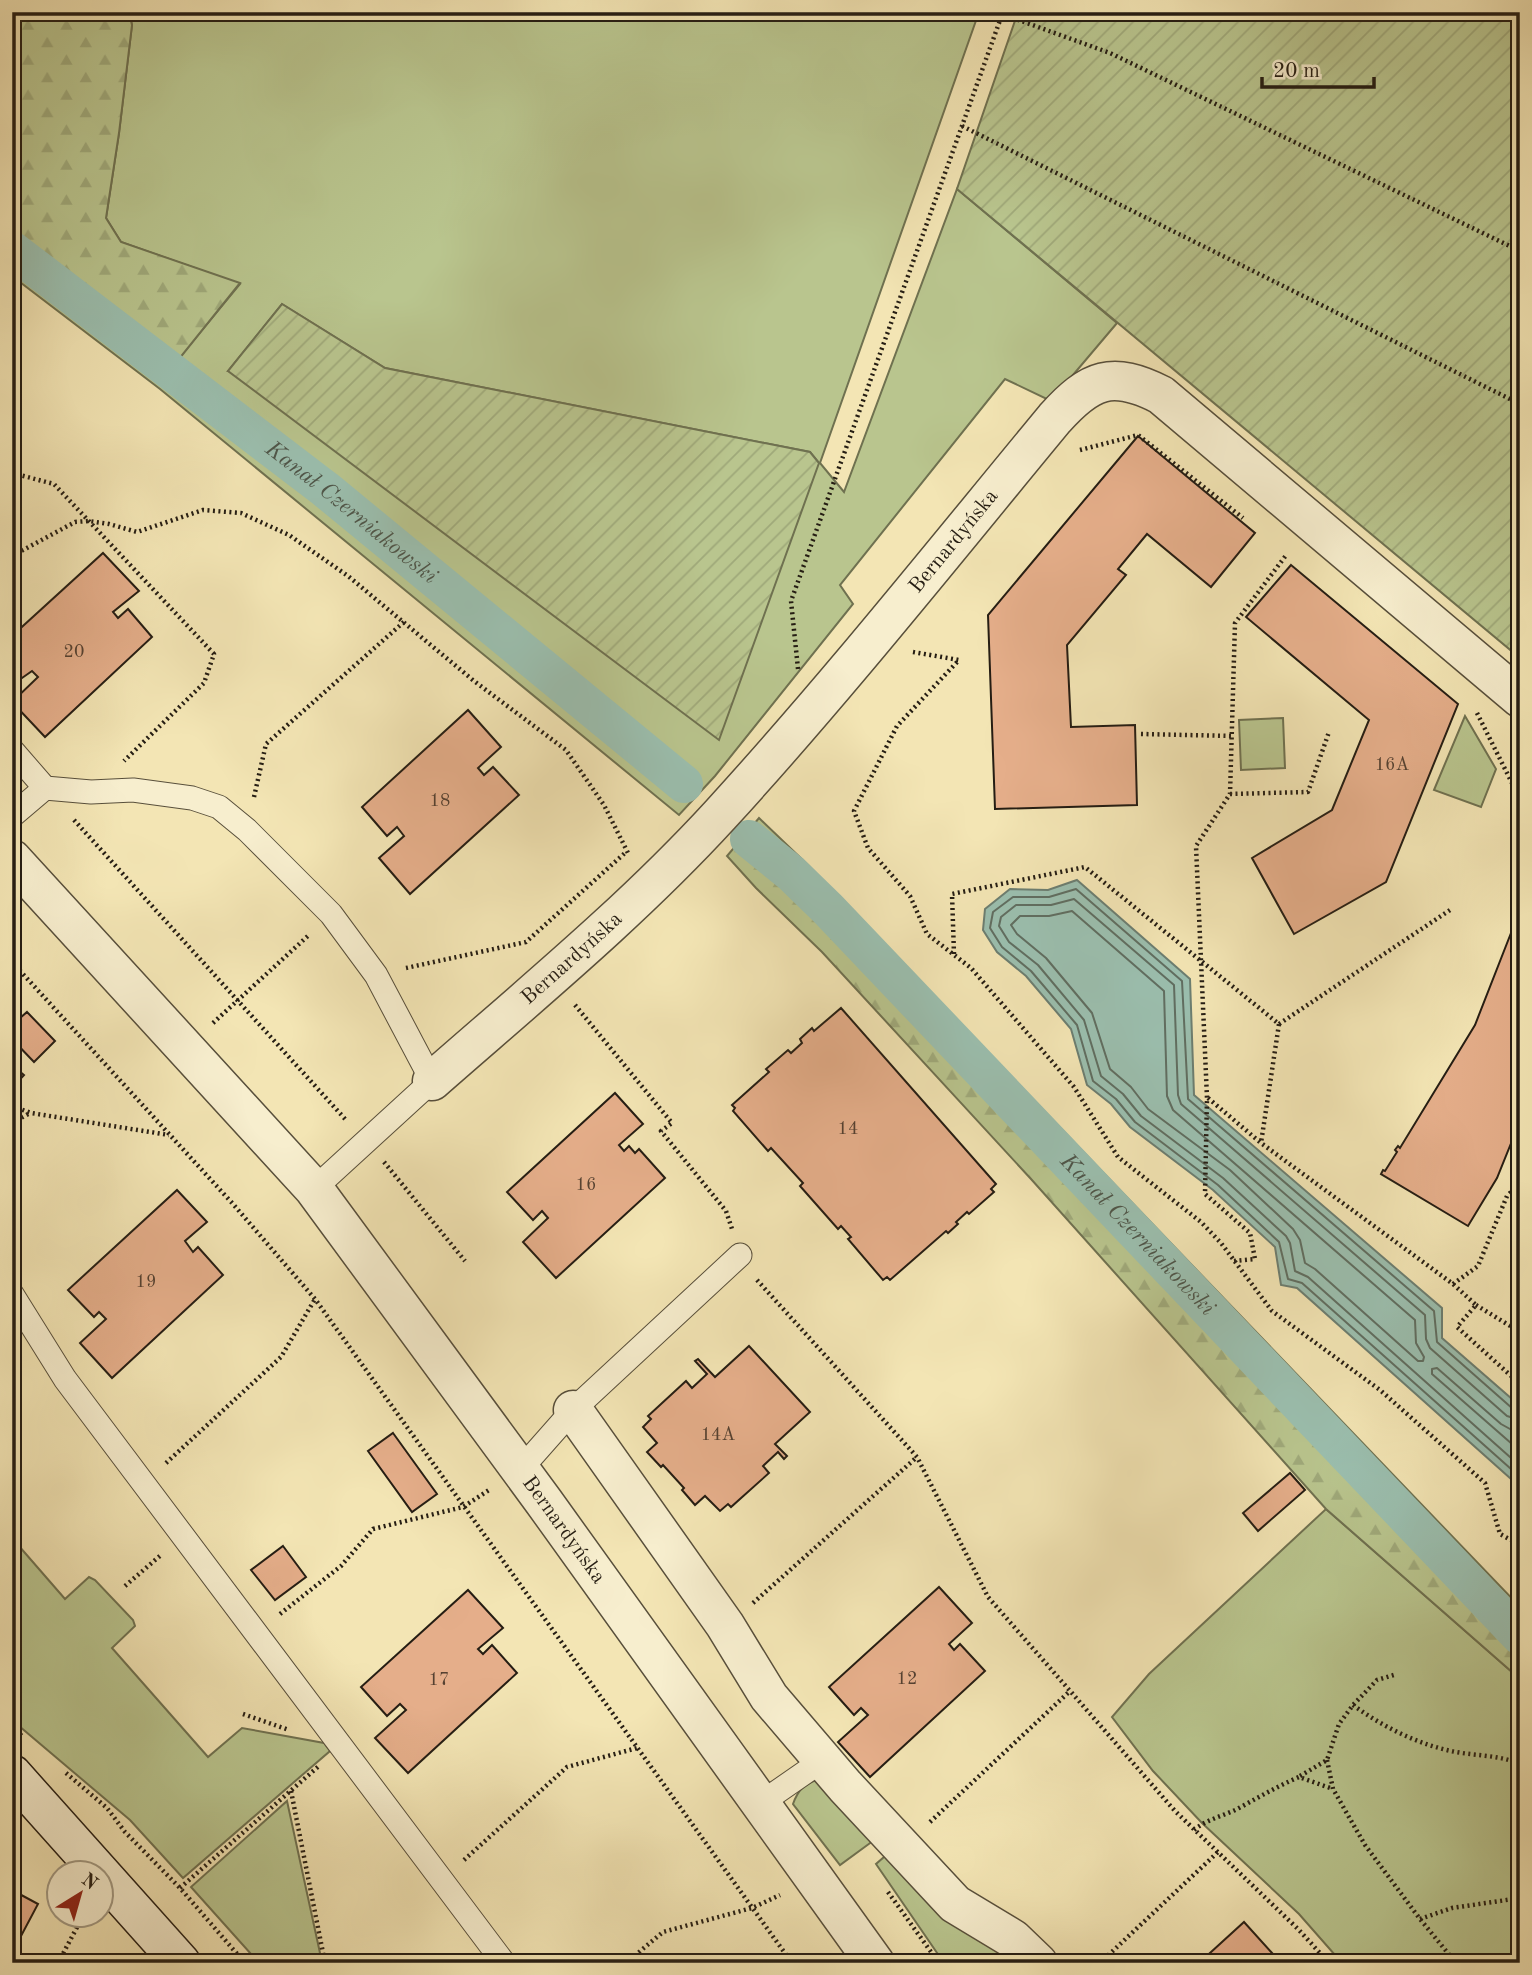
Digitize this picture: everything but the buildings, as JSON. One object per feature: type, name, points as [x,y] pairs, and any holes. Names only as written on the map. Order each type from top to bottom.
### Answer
[{"type":"street","name":"Bernardyńska","points":[[432,1081],[647,889],[720,815],[1074,397],[1095,383],[1115,381],[1140,384],[1161,395],[1520,698]]},
{"type":"street","name":"Bernardyńska","points":[[12,859],[314,1189],[875,1963]]},
{"type":"street","points":[[573,1410],[725,1625],[769,1697],[823,1760],[956,1904],[1013,1939],[1038,1963]]},
{"type":"street","points":[[12,1774],[181,1963]]},
{"type":"lane","points":[[12,750],[45,788],[91,792],[133,790],[192,797],[219,807],[247,830],[331,914],[376,975],[432,1081],[314,1189]]},
{"type":"lane","points":[[12,816],[45,788]]},
{"type":"lane","points":[[520,1470],[573,1410],[740,1255]]},
{"type":"lane","points":[[12,1294],[65,1379],[504,1963]]},
{"type":"lane","points":[[761,1803],[823,1760]]},
{"type":"path","points":[[803,719],[791,601],[1002,13],[1110,53],[1520,251]]},
{"type":"path","points":[[962,126],[1520,404]]},
{"type":"path","points":[[1070,453],[1138,435],[1245,520]]},
{"type":"path","points":[[12,472],[54,484],[214,654],[204,683],[91,792]]},
{"type":"path","points":[[12,556],[75,522],[89,521],[137,532],[203,510],[241,513],[289,535],[348,576],[474,681],[566,750],[604,805],[627,852],[526,942],[376,975]]},
{"type":"path","points":[[1234,1261],[1255,1259],[1250,1233],[1205,1194],[1207,1098],[1196,846],[1230,794],[1235,623],[1287,554],[1277,545]]},
{"type":"path","points":[[247,830],[266,744],[405,621]]},
{"type":"path","points":[[905,651],[959,660],[897,726],[854,811],[868,848],[910,896],[927,934],[971,968],[1074,1087],[1118,1157],[1201,1222],[1272,1311],[1380,1390],[1485,1483],[1500,1534],[1520,1545]]},
{"type":"path","points":[[1476,712],[1520,799]]},
{"type":"path","points":[[1230,794],[1308,792],[1329,732]]},
{"type":"path","points":[[1141,734],[1232,736]]},
{"type":"path","points":[[45,788],[406,1186],[465,1261]]},
{"type":"path","points":[[954,955],[952,894],[1085,867],[1279,1024]]},
{"type":"path","points":[[1261,1143],[1279,1024],[1450,910]]},
{"type":"path","points":[[185,1046],[238,1001],[331,914]]},
{"type":"path","points":[[12,962],[315,1299],[792,1963]]},
{"type":"path","points":[[574,1004],[672,1123],[661,1131],[726,1211],[743,1264],[916,1457],[988,1597],[1175,1811],[1329,1963]]},
{"type":"path","points":[[1207,1098],[1261,1143],[1454,1284],[1476,1305],[1520,1332]]},
{"type":"path","points":[[12,1106],[31,1113],[170,1135]]},
{"type":"path","points":[[12,1123],[31,1113]]},
{"type":"path","points":[[1454,1284],[1478,1266],[1507,1196],[1520,1183]]},
{"type":"path","points":[[145,1483],[281,1357],[315,1299]]},
{"type":"path","points":[[1476,1305],[1457,1327],[1520,1384]]},
{"type":"path","points":[[725,1625],[916,1457]]},
{"type":"path","points":[[257,1632],[341,1566],[373,1529],[463,1507],[520,1470]]},
{"type":"path","points":[[125,1586],[184,1535]]},
{"type":"path","points":[[1397,1674],[1377,1680],[1353,1705],[1339,1724],[1327,1760],[1333,1789],[1365,1845],[1456,1963]]},
{"type":"path","points":[[904,1847],[1070,1691]]},
{"type":"path","points":[[1353,1705],[1376,1722],[1419,1741],[1455,1752],[1502,1757],[1520,1764]]},
{"type":"path","points":[[12,1727],[23,1736]]},
{"type":"path","points":[[180,1888],[341,1746]]},
{"type":"path","points":[[443,1880],[567,1767],[637,1748]]},
{"type":"path","points":[[1194,1830],[1202,1823],[1237,1809],[1327,1760]]},
{"type":"path","points":[[65,1773],[107,1808],[244,1962],[281,1963]]},
{"type":"path","points":[[1299,1777],[1333,1789]]},
{"type":"path","points":[[291,1790],[325,1963]]},
{"type":"path","points":[[1100,1963],[1219,1852]]},
{"type":"path","points":[[1420,1919],[1452,1908],[1520,1898]]},
{"type":"path","points":[[626,1963],[663,1932],[752,1908]]},
{"type":"path","points":[[58,1963],[76,1930]]},
{"type":"green space","points":[[12,12],[129,12],[132,25],[106,218],[121,242],[240,283],[179,359],[12,230]]},
{"type":"green space","points":[[129,12],[979,12],[820,463],[844,492],[957,189],[1117,323],[1051,401],[1005,379],[840,585],[853,604],[715,776],[679,815],[160,389],[12,276],[12,231],[178,359],[240,284],[121,242],[106,218],[132,25]],"holes":[[[282,304],[385,368],[810,452],[819,463],[228,371]]]},
{"type":"green space","points":[[1018,12],[1520,12],[1520,658],[957,189]]},
{"type":"green space","points":[[282,304],[385,368],[810,452],[819,463],[719,740],[228,371]]},
{"type":"green space","points":[[1465,716],[1496,769],[1481,807],[1434,790]]},
{"type":"green space","points":[[1283,718],[1285,768],[1241,770],[1239,720]]},
{"type":"green space","points":[[759,818],[809,866],[1520,1607],[1520,1679],[1326,1509],[1031,1179],[822,952],[727,856]]},
{"type":"green space","points":[[1326,1509],[1520,1679],[1520,1963],[1342,1963],[1299,1914],[1202,1823],[1153,1771],[1112,1717],[1149,1674]]},
{"type":"green space","points":[[12,1538],[65,1599],[89,1577],[133,1620],[135,1626],[112,1648],[208,1757],[242,1728],[324,1743],[330,1751],[183,1878],[130,1820],[12,1720]]},
{"type":"green space","points":[[817,1780],[877,1838],[840,1865],[793,1804],[802,1788]]},
{"type":"green space","points":[[287,1801],[320,1953],[312,1961],[251,1954],[191,1887]]},
{"type":"green space","points":[[892,1850],[1028,1963],[944,1963],[876,1864]]},
{"type":"water","points":[[1077,880],[1190,979],[1194,1095],[1442,1308],[1442,1338],[1520,1406],[1520,1487],[1297,1288],[1281,1285],[1275,1247],[1213,1190],[1130,1127],[1111,1104],[1087,1085],[1071,1029],[1026,976],[997,952],[983,930],[985,909],[1010,889],[1048,890]]},
{"type":"waterway","name":"Kanał Czerniakowski","points":[[12,250],[325,489],[684,784]]},
{"type":"waterway","name":"Kanał Czerniakowski","points":[[749,839],[791,873],[828,909],[1520,1636]]}]
